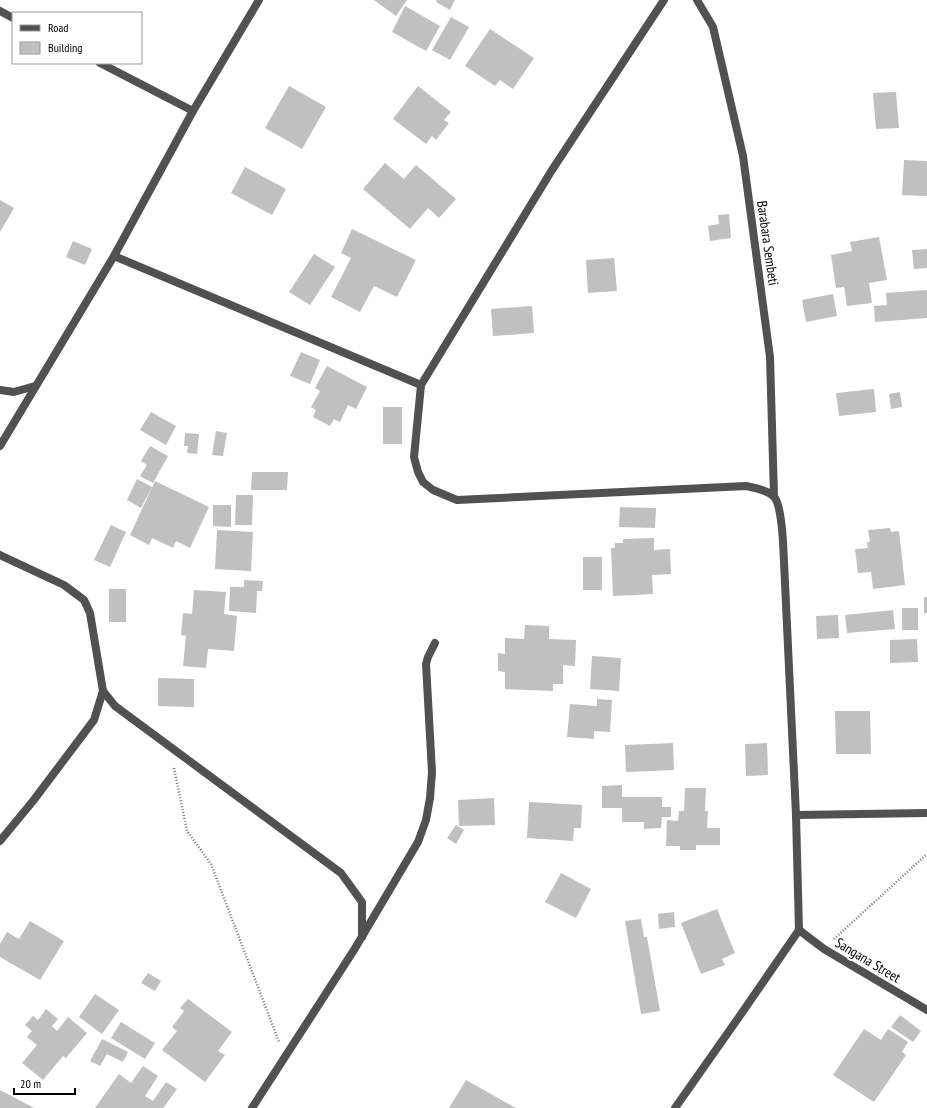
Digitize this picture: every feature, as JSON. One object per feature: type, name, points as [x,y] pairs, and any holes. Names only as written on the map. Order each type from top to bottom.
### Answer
[{"type":"street","points":[[0,446],[114,256],[193,111],[259,0]]},
{"type":"street","points":[[664,0],[552,170],[421,386],[414,457],[418,472],[423,482],[433,490],[457,500],[746,486],[760,489],[774,496]]},
{"type":"street","name":"Barabara Sembeti","points":[[697,0],[713,27],[743,156],[770,357],[774,496],[778,506],[783,540],[796,815],[799,930]]},
{"type":"street","points":[[0,11],[12,17]]},
{"type":"street","points":[[102,64],[193,111]]},
{"type":"street","points":[[114,256],[421,386]]},
{"type":"street","points":[[0,390],[14,392],[35,386]]},
{"type":"street","points":[[0,555],[64,585],[84,600],[90,613],[104,690],[115,706],[341,873],[362,902],[362,937]]},
{"type":"street","points":[[252,1108],[362,937],[418,842],[426,820],[430,798],[432,772],[426,664],[435,643]]},
{"type":"street","points":[[0,841],[33,802],[94,720],[104,690]]},
{"type":"street","points":[[796,815],[927,813]]},
{"type":"street","points":[[674,1108],[799,930]]},
{"type":"street","name":"Sangana Street","points":[[799,930],[824,949],[927,1010]]},
{"type":"path","points":[[166,743],[174,766],[187,831],[211,864],[285,1057]]},
{"type":"path","points":[[824,949],[837,935],[927,854]]},
{"type":"building","points":[[374,0],[407,0],[396,16]]},
{"type":"building","points":[[437,0],[455,0],[450,10],[436,2]]},
{"type":"building","points":[[405,6],[440,26],[426,51],[392,32]]},
{"type":"building","points":[[451,17],[469,27],[450,60],[432,50]]},
{"type":"building","points":[[490,29],[534,58],[513,89],[500,80],[495,86],[465,66]]},
{"type":"building","points":[[289,86],[326,107],[302,149],[265,128]]},
{"type":"building","points":[[418,86],[451,112],[444,120],[449,123],[436,140],[432,136],[426,144],[393,119]]},
{"type":"building","points":[[896,92],[899,128],[876,129],[873,93]]},
{"type":"building","points":[[904,160],[927,161],[927,196],[902,195]]},
{"type":"building","points":[[385,163],[404,179],[416,165],[456,199],[439,218],[428,208],[410,229],[363,189]]},
{"type":"building","points":[[245,167],[286,189],[272,215],[231,193]]},
{"type":"building","points":[[0,200],[14,208],[0,232]]},
{"type":"building","points":[[729,214],[731,238],[710,241],[708,226],[719,224],[718,215]]},
{"type":"building","points":[[352,229],[416,260],[397,297],[374,286],[360,312],[331,297],[351,258],[341,253]]},
{"type":"building","points":[[879,237],[887,280],[869,283],[872,303],[847,306],[844,287],[836,288],[831,255],[852,251],[850,242]]},
{"type":"building","points":[[73,241],[92,249],[85,265],[66,257]]},
{"type":"building","points":[[927,249],[927,268],[914,269],[912,250]]},
{"type":"building","points":[[314,254],[335,267],[310,305],[289,292]]},
{"type":"building","points":[[614,258],[617,291],[588,293],[586,260]]},
{"type":"building","points":[[927,290],[927,318],[875,322],[874,306],[887,305],[886,293]]},
{"type":"building","points":[[833,294],[837,316],[806,322],[802,300]]},
{"type":"building","points":[[532,306],[534,333],[493,336],[491,309]]},
{"type":"building","points":[[301,352],[320,360],[310,384],[290,376]]},
{"type":"building","points":[[327,366],[367,387],[356,409],[348,405],[340,422],[334,419],[330,426],[313,417],[316,410],[311,407],[320,391],[315,388]]},
{"type":"building","points":[[874,389],[876,412],[839,416],[836,393]]},
{"type":"building","points":[[900,392],[902,407],[891,409],[889,394]]},
{"type":"building","points":[[383,407],[402,407],[402,444],[383,444]]},
{"type":"building","points":[[151,412],[176,426],[166,445],[140,430]]},
{"type":"building","points":[[216,431],[227,433],[223,456],[212,455]]},
{"type":"building","points":[[185,433],[199,434],[197,454],[187,453],[188,446],[184,446]]},
{"type":"building","points":[[150,446],[168,456],[153,483],[140,476],[147,465],[141,461]]},
{"type":"building","points":[[252,472],[288,472],[287,490],[251,490]]},
{"type":"building","points":[[137,479],[152,487],[141,508],[127,500]]},
{"type":"building","points":[[155,481],[209,507],[190,548],[176,541],[173,548],[152,538],[149,545],[130,535]]},
{"type":"building","points":[[236,495],[253,495],[252,525],[235,525]]},
{"type":"building","points":[[213,505],[231,505],[231,527],[213,526]]},
{"type":"building","points":[[620,507],[656,508],[655,528],[619,527]]},
{"type":"building","points":[[111,525],[126,532],[110,567],[94,560]]},
{"type":"building","points":[[890,528],[891,532],[899,531],[905,585],[873,589],[871,572],[858,573],[855,549],[868,548],[867,542],[870,542],[868,530]]},
{"type":"building","points":[[217,530],[253,532],[251,571],[215,569]]},
{"type":"building","points":[[654,538],[654,550],[670,549],[671,574],[652,575],[653,594],[613,596],[611,548],[615,548],[615,543],[623,543],[623,539]]},
{"type":"building","points":[[583,557],[602,557],[602,590],[583,590]]},
{"type":"building","points":[[244,580],[263,581],[262,591],[257,591],[256,613],[229,611],[230,587],[244,587]]},
{"type":"building","points":[[109,589],[126,589],[126,622],[109,622]]},
{"type":"building","points":[[194,590],[226,592],[224,614],[237,616],[234,651],[208,649],[206,668],[183,666],[186,636],[181,635],[183,613],[192,614]]},
{"type":"building","points":[[924,597],[927,597],[927,613],[924,613]]},
{"type":"building","points":[[902,608],[918,608],[918,630],[902,630]]},
{"type":"building","points":[[893,610],[895,629],[847,633],[845,615]]},
{"type":"building","points":[[838,615],[839,638],[817,639],[816,616]]},
{"type":"building","points":[[525,625],[549,626],[549,639],[576,640],[575,666],[563,665],[563,684],[553,684],[553,691],[505,689],[505,672],[498,671],[498,653],[505,654],[505,638],[524,639]]},
{"type":"building","points":[[917,639],[918,662],[890,663],[890,640]]},
{"type":"building","points":[[592,656],[621,658],[619,691],[590,689]]},
{"type":"building","points":[[158,678],[194,679],[194,707],[158,706]]},
{"type":"building","points":[[597,699],[612,700],[610,732],[594,731],[594,739],[567,737],[570,704],[597,706]]},
{"type":"building","points":[[835,711],[870,711],[871,754],[836,754]]},
{"type":"building","points":[[673,743],[674,770],[626,772],[625,745]]},
{"type":"building","points":[[767,743],[768,775],[746,776],[745,744]]},
{"type":"building","points":[[622,785],[622,797],[662,797],[662,807],[671,807],[671,817],[662,817],[661,828],[644,829],[644,822],[622,822],[622,808],[602,808],[602,786]]},
{"type":"building","points":[[685,788],[706,788],[705,811],[708,811],[707,828],[720,828],[720,845],[696,845],[696,850],[680,850],[680,846],[666,846],[667,820],[678,821],[679,811],[684,811]]},
{"type":"building","points":[[494,798],[495,825],[459,826],[458,800]]},
{"type":"building","points":[[529,802],[582,805],[581,828],[574,828],[573,841],[527,838]]},
{"type":"building","points":[[456,825],[464,830],[456,844],[447,838]]},
{"type":"building","points":[[561,873],[591,889],[576,918],[545,902]]},
{"type":"building","points":[[717,909],[735,953],[722,959],[725,965],[701,974],[681,923]]},
{"type":"building","points":[[674,912],[675,927],[659,929],[658,914]]},
{"type":"building","points":[[641,919],[644,937],[647,937],[660,1011],[641,1014],[625,921]]},
{"type":"building","points":[[30,921],[64,941],[40,980],[0,957],[0,944],[7,932],[19,939]]},
{"type":"building","points":[[148,973],[161,981],[155,991],[141,983]]},
{"type":"building","points":[[95,994],[119,1010],[102,1034],[79,1017]]},
{"type":"building","points":[[188,999],[232,1032],[218,1051],[225,1055],[205,1082],[162,1050],[177,1031],[172,1027],[184,1011],[180,1008]]},
{"type":"building","points":[[46,1009],[58,1019],[52,1026],[57,1031],[68,1017],[87,1033],[66,1058],[63,1056],[43,1080],[22,1063],[37,1045],[27,1037],[32,1031],[25,1025],[33,1016],[38,1020]]},
{"type":"building","points":[[900,1015],[921,1031],[913,1042],[891,1027]]},
{"type":"building","points":[[121,1022],[155,1043],[145,1059],[111,1038]]},
{"type":"building","points":[[864,1029],[881,1040],[888,1029],[908,1042],[902,1052],[906,1055],[874,1102],[833,1075]]},
{"type":"building","points":[[102,1039],[128,1052],[123,1062],[107,1054],[100,1066],[90,1061]]},
{"type":"building","points":[[143,1066],[158,1076],[145,1096],[153,1101],[166,1082],[177,1089],[163,1108],[95,1108],[119,1074],[131,1083]]},
{"type":"building","points":[[466,1080],[516,1108],[449,1108]]},
{"type":"building","points":[[0,1090],[34,1108],[0,1108]]}]
